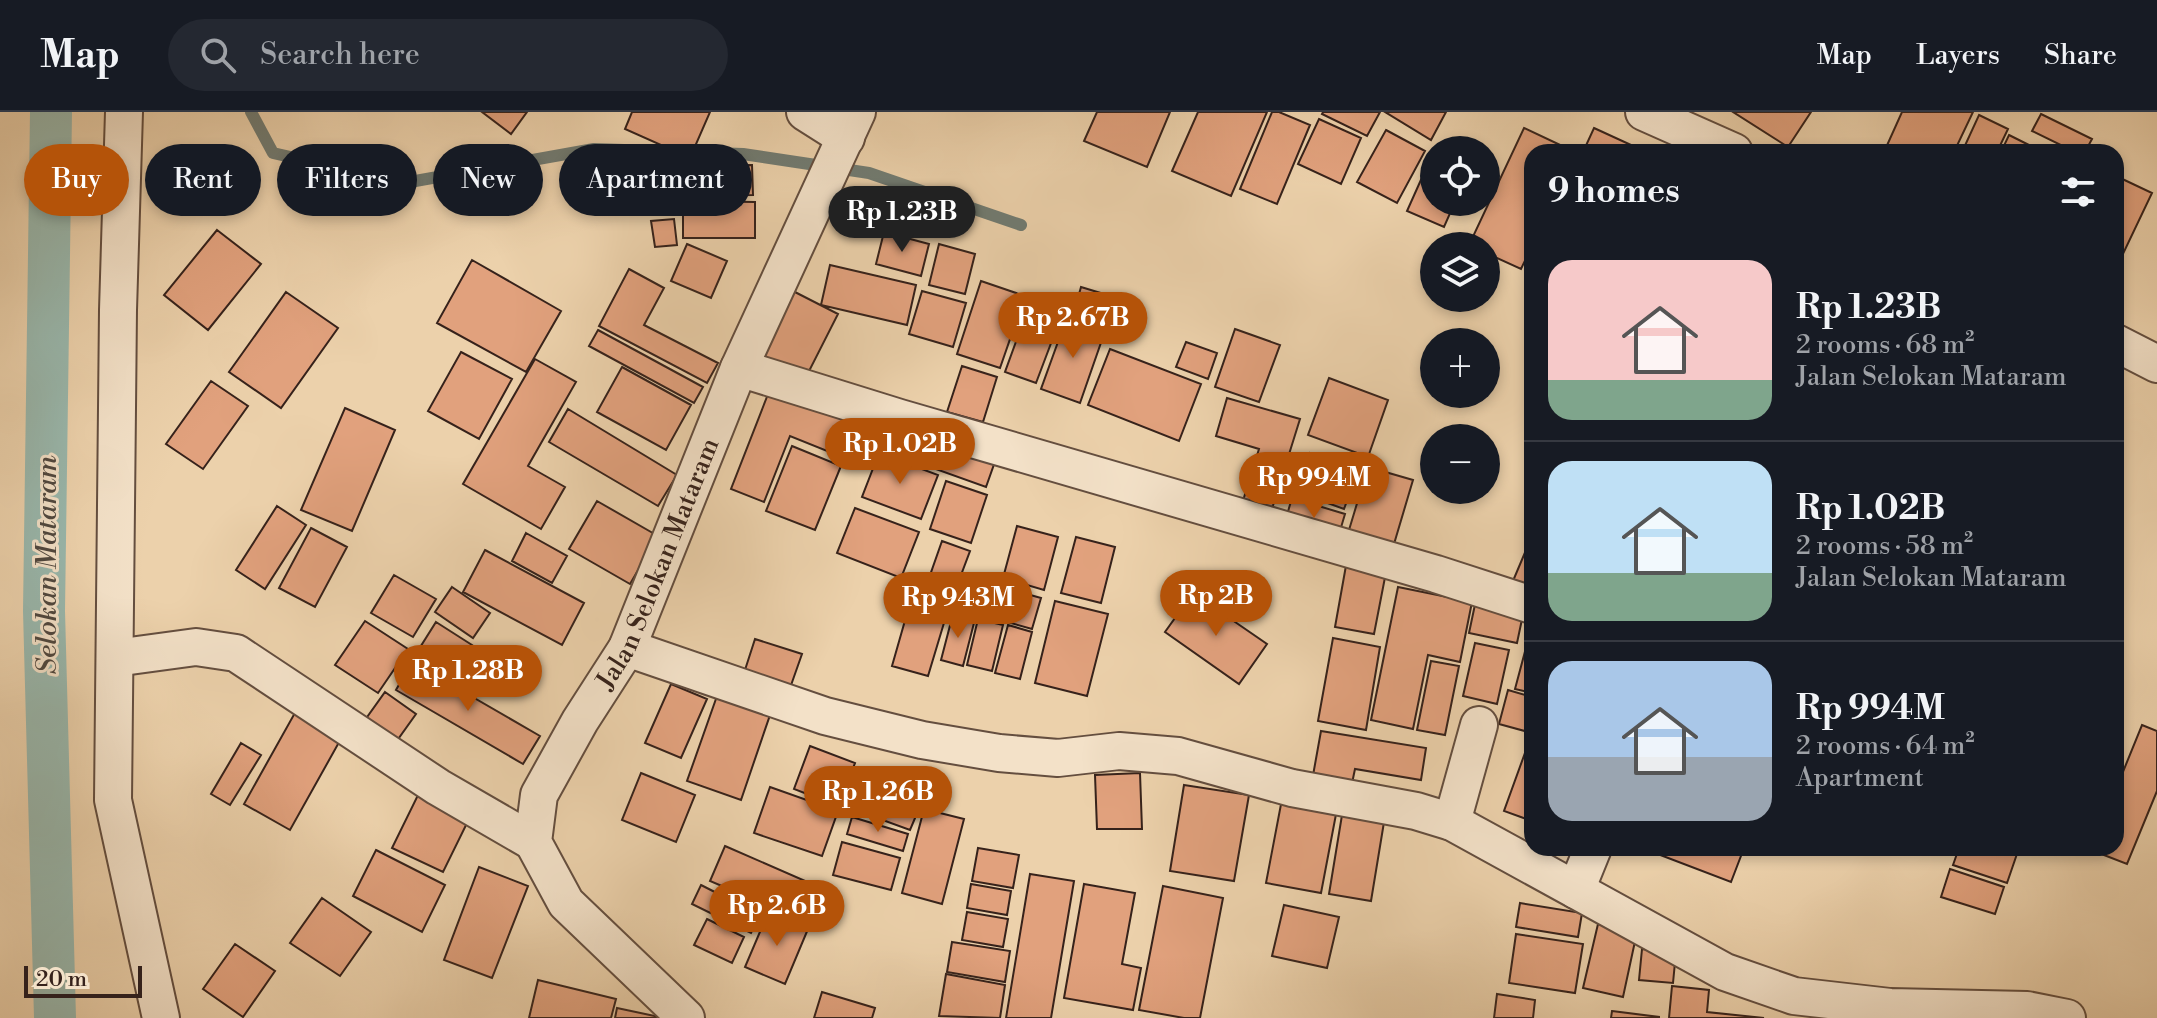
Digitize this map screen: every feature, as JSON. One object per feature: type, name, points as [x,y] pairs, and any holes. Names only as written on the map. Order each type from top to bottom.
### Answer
[{"type":"street","points":[[124,112],[118,310],[113,800],[161,1018]]},
{"type":"street","points":[[805,112],[852,125]]},
{"type":"street","points":[[1644,112],[1721,134]]},
{"type":"street","name":"Jalan Selokan Mataram","points":[[533,842],[539,795],[580,721],[627,648],[739,368],[852,125]]},
{"type":"street","points":[[2124,347],[2157,364]]},
{"type":"street","points":[[739,368],[1524,602]]},
{"type":"street","points":[[115,658],[196,647],[236,653],[438,787],[533,842],[566,903],[686,1018]]},
{"type":"street","points":[[627,648],[825,716],[922,740],[999,753],[1058,758],[1119,751],[1178,756],[1292,788],[1416,811],[1452,822],[1725,972],[1794,996],[1890,1007],[2027,1010],[2067,1018]]},
{"type":"street","points":[[1452,822],[1479,725]]},
{"type":"street","points":[[1576,890],[1590,856]]},
{"type":"building","points":[[482,112],[527,112],[511,134]]},
{"type":"building","points":[[632,112],[710,112],[696,144],[659,144],[625,129]]},
{"type":"building","points":[[1097,112],[1170,112],[1147,167],[1084,141]]},
{"type":"building","points":[[1198,112],[1267,112],[1231,196],[1172,171]]},
{"type":"building","points":[[1272,112],[1310,125],[1277,204],[1240,189]]},
{"type":"building","points":[[1323,112],[1380,112],[1367,136]]},
{"type":"building","points":[[1385,112],[1446,112],[1433,136],[1424,136]]},
{"type":"building","points":[[1733,112],[1811,112],[1790,144],[1783,144]]},
{"type":"building","points":[[1902,112],[1973,112],[1958,144],[1888,144]]},
{"type":"building","points":[[2041,114],[2092,139],[2089,144],[2059,144],[2032,131]]},
{"type":"building","points":[[1979,115],[2008,129],[2001,144],[1966,144]]},
{"type":"building","points":[[1319,119],[1361,138],[1341,184],[1298,164]]},
{"type":"building","points":[[1524,128],[1558,144],[1524,144],[1524,263],[1521,269],[1500,259],[1500,232],[1475,232],[1483,216],[1500,216],[1500,179]]},
{"type":"building","points":[[1594,128],[1629,144],[1587,144]]},
{"type":"building","points":[[1386,130],[1420,148],[1420,160],[1397,203],[1357,182]]},
{"type":"building","points":[[2009,135],[2027,144],[2005,144]]},
{"type":"building","points":[[2124,180],[2152,193],[2124,252]]},
{"type":"building","points":[[1420,182],[1420,216],[1449,216],[1444,227],[1407,211]]},
{"type":"building","points":[[752,202],[755,202],[755,238],[683,238],[683,216],[752,216]]},
{"type":"building","points":[[674,219],[677,245],[655,247],[651,221]]},
{"type":"building","points":[[217,230],[261,264],[208,330],[164,295]]},
{"type":"building","points":[[884,232],[929,244],[921,276],[876,264]]},
{"type":"building","points":[[687,244],[727,261],[711,298],[671,281]]},
{"type":"building","points":[[939,244],[975,254],[965,294],[929,285]]},
{"type":"building","points":[[472,260],[561,311],[526,372],[437,323]]},
{"type":"building","points":[[830,265],[916,285],[907,325],[821,305]]},
{"type":"building","points":[[629,269],[664,288],[644,325],[718,363],[707,383],[599,326]]},
{"type":"building","points":[[981,281],[1025,296],[1000,368],[957,354]]},
{"type":"building","points":[[1081,287],[1117,298],[1109,323],[1074,312]]},
{"type":"building","points":[[791,290],[838,314],[802,385],[754,360]]},
{"type":"building","points":[[922,291],[966,303],[953,347],[909,334]]},
{"type":"building","points":[[286,292],[338,328],[281,408],[229,372]]},
{"type":"building","points":[[1030,303],[1062,314],[1036,383],[1005,372]]},
{"type":"building","points":[[1067,317],[1105,331],[1080,403],[1041,389]]},
{"type":"building","points":[[1235,329],[1280,345],[1259,402],[1215,387]]},
{"type":"building","points":[[598,330],[703,387],[694,403],[589,346]]},
{"type":"building","points":[[1186,342],[1217,353],[1208,379],[1176,367]]},
{"type":"building","points":[[1110,349],[1201,384],[1179,441],[1088,405]]},
{"type":"building","points":[[461,352],[512,379],[479,439],[428,411]]},
{"type":"building","points":[[535,359],[576,382],[528,466],[565,487],[541,529],[463,484]]},
{"type":"building","points":[[962,366],[997,377],[983,422],[947,412]]},
{"type":"building","points":[[622,367],[691,405],[666,450],[597,412]]},
{"type":"building","points":[[1329,378],[1388,400],[1368,457],[1308,435]]},
{"type":"building","points":[[211,381],[248,406],[203,469],[166,444]]},
{"type":"building","points":[[770,389],[845,417],[832,453],[790,436],[764,502],[731,489]]},
{"type":"building","points":[[1227,398],[1300,419],[1271,512],[1242,504],[1259,449],[1216,436]]},
{"type":"building","points":[[345,408],[395,430],[352,531],[301,510]]},
{"type":"building","points":[[568,409],[677,475],[658,506],[549,442]]},
{"type":"building","points":[[928,428],[998,453],[986,487],[916,462]]},
{"type":"building","points":[[792,446],[841,466],[815,530],[766,511]]},
{"type":"building","points":[[879,453],[938,475],[921,519],[862,497]]},
{"type":"building","points":[[1310,453],[1358,470],[1344,509],[1297,492]]},
{"type":"building","points":[[1368,467],[1413,480],[1394,544],[1349,530]]},
{"type":"building","points":[[946,481],[987,495],[971,543],[930,529]]},
{"type":"building","points":[[1292,498],[1345,514],[1337,541],[1284,525]]},
{"type":"building","points":[[597,501],[658,536],[630,584],[569,549]]},
{"type":"building","points":[[277,506],[306,525],[265,589],[236,570]]},
{"type":"building","points":[[855,508],[919,532],[901,578],[837,553]]},
{"type":"building","points":[[1017,526],[1058,537],[1044,590],[1003,578]]},
{"type":"building","points":[[311,528],[347,547],[315,607],[279,588]]},
{"type":"building","points":[[526,533],[567,556],[552,583],[512,561]]},
{"type":"building","points":[[1076,537],[1115,547],[1101,603],[1061,593]]},
{"type":"building","points":[[942,541],[970,551],[955,591],[928,581]]},
{"type":"building","points":[[485,550],[584,603],[562,645],[463,592]]},
{"type":"building","points":[[1524,555],[1524,594],[1510,588]]},
{"type":"building","points":[[1347,560],[1387,567],[1374,634],[1335,627]]},
{"type":"building","points":[[394,575],[436,599],[413,637],[371,613]]},
{"type":"building","points":[[970,578],[1041,598],[1032,629],[961,609]]},
{"type":"building","points":[[916,582],[953,593],[928,676],[892,666]]},
{"type":"building","points":[[452,587],[490,613],[473,638],[435,612]]},
{"type":"building","points":[[1398,587],[1472,602],[1460,662],[1428,655],[1413,729],[1371,720]]},
{"type":"building","points":[[1193,593],[1267,644],[1239,684],[1165,632]]},
{"type":"building","points":[[1477,595],[1524,605],[1517,643],[1469,633]]},
{"type":"building","points":[[1055,601],[1108,614],[1087,696],[1035,683]]},
{"type":"building","points":[[953,614],[975,619],[963,666],[941,660]]},
{"type":"building","points":[[978,619],[1003,625],[992,671],[967,665]]},
{"type":"building","points":[[365,621],[408,649],[378,693],[335,665]]},
{"type":"building","points":[[436,622],[472,645],[450,680],[414,657]]},
{"type":"building","points":[[1008,625],[1032,632],[1020,679],[995,673]]},
{"type":"building","points":[[1333,638],[1380,647],[1366,730],[1318,721]]},
{"type":"building","points":[[755,639],[802,654],[790,688],[744,673]]},
{"type":"building","points":[[1475,643],[1509,650],[1497,704],[1463,696]]},
{"type":"building","points":[[1524,655],[1524,691],[1515,689]]},
{"type":"building","points":[[1431,661],[1459,666],[1445,735],[1417,730]]},
{"type":"building","points":[[412,662],[540,736],[523,764],[396,690]]},
{"type":"building","points":[[671,684],[707,699],[681,758],[645,743]]},
{"type":"building","points":[[1508,690],[1524,695],[1524,731],[1499,724]]},
{"type":"building","points":[[385,692],[416,714],[391,749],[360,727]]},
{"type":"building","points":[[717,696],[770,715],[741,800],[687,781]]},
{"type":"building","points":[[301,702],[347,728],[290,830],[244,804]]},
{"type":"building","points":[[2142,725],[2157,731],[2157,791],[2127,864],[2106,856],[2124,856],[2124,769]]},
{"type":"building","points":[[1321,731],[1426,748],[1421,780],[1355,769],[1351,788],[1312,781]]},
{"type":"building","points":[[241,743],[261,755],[230,805],[211,794]]},
{"type":"building","points":[[810,746],[855,763],[838,806],[794,789]]},
{"type":"building","points":[[1524,756],[1524,818],[1504,811]]},
{"type":"building","points":[[641,773],[695,795],[676,842],[622,820]]},
{"type":"building","points":[[1140,773],[1142,829],[1097,829],[1095,775]]},
{"type":"building","points":[[1184,785],[1249,795],[1234,881],[1170,871]]},
{"type":"building","points":[[770,787],[838,811],[822,856],[754,833]]},
{"type":"building","points":[[862,791],[918,811],[910,830],[855,810]]},
{"type":"building","points":[[419,793],[470,817],[443,872],[392,848]]},
{"type":"building","points":[[1282,799],[1337,809],[1321,893],[1266,883]]},
{"type":"building","points":[[924,809],[964,819],[942,904],[902,893]]},
{"type":"building","points":[[1343,809],[1385,816],[1371,901],[1329,894]]},
{"type":"building","points":[[852,817],[908,834],[903,851],[847,834]]},
{"type":"building","points":[[842,842],[900,858],[891,890],[833,875]]},
{"type":"building","points":[[725,846],[819,887],[804,921],[710,881]]},
{"type":"building","points":[[978,848],[1019,855],[1013,888],[972,881]]},
{"type":"building","points":[[376,850],[445,885],[422,932],[353,896]]},
{"type":"building","points":[[1663,856],[1741,856],[1731,882]]},
{"type":"building","points":[[1956,856],[2016,856],[2007,883],[1953,865]]},
{"type":"building","points":[[479,867],[528,886],[492,978],[444,960]]},
{"type":"building","points":[[1950,869],[2004,887],[1995,914],[1941,897]]},
{"type":"building","points":[[1030,874],[1074,881],[1051,1018],[1006,1018]]},
{"type":"building","points":[[971,884],[1011,891],[1007,915],[967,908]]},
{"type":"building","points":[[1084,884],[1135,893],[1122,964],[1141,968],[1133,1010],[1064,998]]},
{"type":"building","points":[[701,885],[760,915],[751,933],[692,904]]},
{"type":"building","points":[[1163,886],[1223,898],[1200,1018],[1139,1010]]},
{"type":"building","points":[[322,898],[371,932],[340,976],[290,943]]},
{"type":"building","points":[[1520,903],[1582,913],[1578,937],[1516,927]]},
{"type":"building","points":[[1284,905],[1339,917],[1327,968],[1272,956]]},
{"type":"building","points":[[967,912],[1008,919],[1003,947],[962,940]]},
{"type":"building","points":[[768,913],[808,929],[785,984],[745,967]]},
{"type":"building","points":[[707,919],[744,937],[732,963],[694,945]]},
{"type":"building","points":[[1598,924],[1637,932],[1623,997],[1583,988]]},
{"type":"building","points":[[1516,934],[1583,944],[1575,993],[1509,983]]},
{"type":"building","points":[[952,942],[1010,951],[1005,982],[947,972]]},
{"type":"building","points":[[235,944],[275,971],[243,1017],[203,989]]},
{"type":"building","points":[[1642,949],[1676,952],[1673,983],[1639,980]]},
{"type":"building","points":[[946,974],[1005,985],[1000,1018],[939,1016]]},
{"type":"building","points":[[538,980],[616,999],[611,1018],[529,1018]]},
{"type":"building","points":[[1672,986],[1709,990],[1707,1012],[1764,1018],[1669,1018]]},
{"type":"building","points":[[822,992],[875,1008],[872,1018],[814,1018]]},
{"type":"building","points":[[1497,994],[1535,1000],[1533,1018],[1494,1018]]},
{"type":"building","points":[[617,1008],[664,1018],[615,1018]]},
{"type":"building","points":[[1612,1011],[1659,1017],[1659,1018],[1611,1018]]},
{"type":"waterway","name":"Selokan Mataram","points":[[51,112],[44,611],[55,1018]]},
{"type":"waterway","points":[[251,112],[273,153],[404,183],[594,149],[743,154],[869,173],[1021,225]]}]
